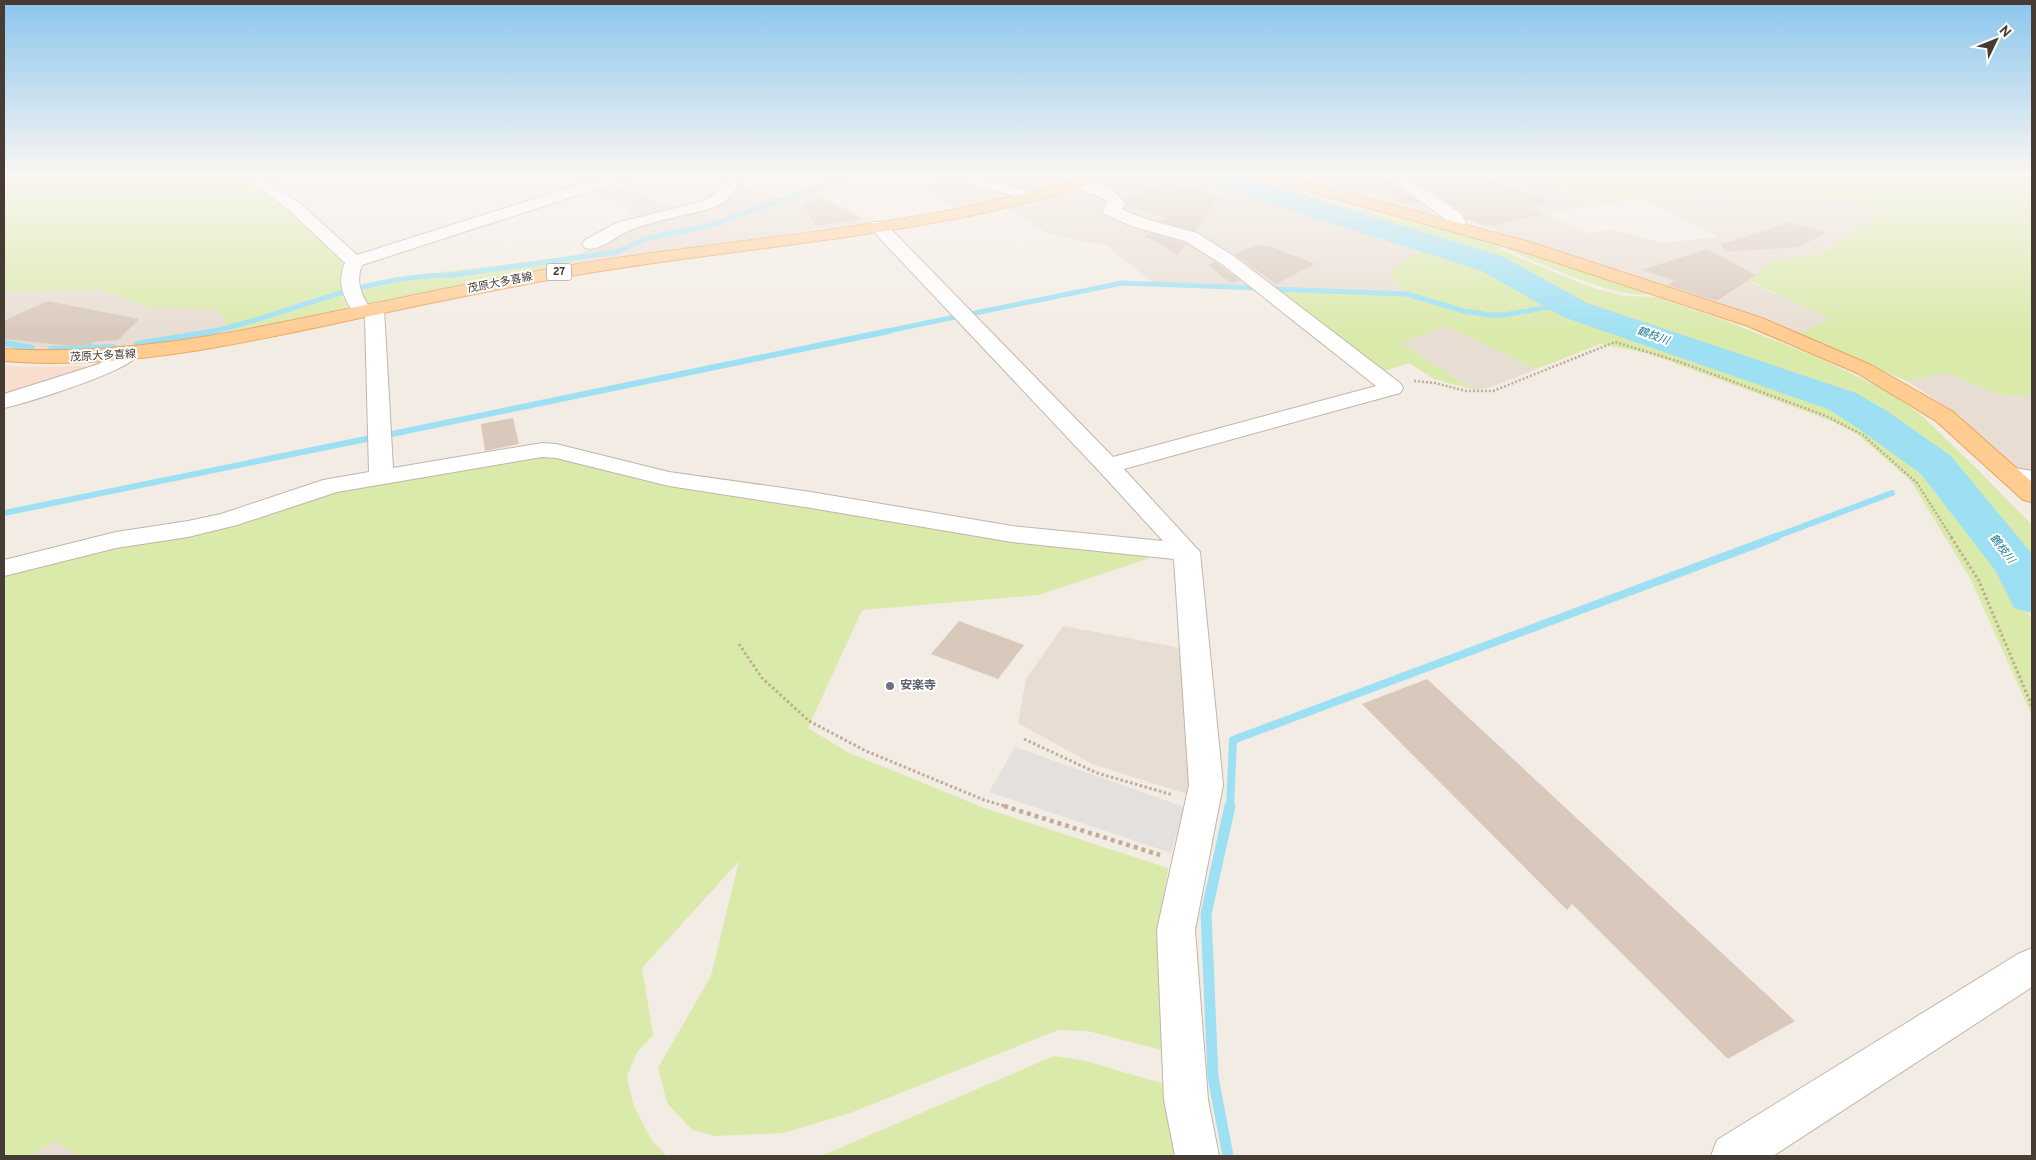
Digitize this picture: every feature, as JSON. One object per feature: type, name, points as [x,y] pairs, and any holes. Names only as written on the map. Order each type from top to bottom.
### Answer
[{"type":"main road","name":"茂原大多喜線","points":[[4,355],[79,359],[127,356],[225,341],[360,301],[863,228]]},
{"type":"main road","points":[[1461,228],[1524,246],[1755,322],[1864,369],[1944,416],[2021,476],[2032,495]]},
{"type":"street","points":[[318,228],[354,262]]},
{"type":"street","points":[[381,476],[360,301],[348,273],[354,262],[460,228]]},
{"type":"street","points":[[591,244],[622,228]]},
{"type":"street","points":[[880,228],[1108,466],[1187,552],[1206,785],[1176,930],[1186,1100],[1197,1156]]},
{"type":"street","points":[[1159,228],[1191,237],[1230,261],[1392,388]]},
{"type":"street","points":[[4,401],[106,368],[127,356]]},
{"type":"street","points":[[1108,466],[1392,388]]},
{"type":"street","points":[[4,568],[116,540],[188,529],[228,520],[332,485],[542,450],[668,479],[811,500],[1012,534],[1187,552]]},
{"type":"street","points":[[1733,1156],[2032,966]]},
{"type":"path","points":[[1392,388],[1413,381],[1425,381],[1466,391],[1493,391],[1615,342],[1680,362],[1826,416],[1863,435],[1917,483],[1979,581],[2032,706]]},
{"type":"path","points":[[739,644],[762,678],[808,721],[866,751],[984,800],[1190,864]]},
{"type":"path","points":[[1024,739],[1097,773],[1202,804]]},
{"type":"shaded area","points":[[828,228],[569,264],[591,246],[623,229]]},
{"type":"shaded area","points":[[1040,228],[1160,228],[1184,237],[1259,288],[1155,284],[1107,246],[1049,234]]},
{"type":"shaded area","points":[[1170,228],[1372,228],[1430,246],[1412,255],[1407,294],[1272,289],[1202,239]]},
{"type":"shaded area","points":[[1489,228],[1579,228],[1589,233],[1610,230],[1662,243],[1719,237],[1701,228],[1858,228],[1817,254],[1776,260],[1748,281],[1831,319],[1798,335]]},
{"type":"shaded area","points":[[99,290],[150,307],[218,310],[230,331],[213,336],[130,349],[43,351],[4,347],[4,291]]},
{"type":"shaded area","points":[[1446,326],[1537,369],[1489,388],[1475,390],[1400,343]]},
{"type":"shaded area","points":[[4,366],[84,366],[88,371],[4,399]]},
{"type":"shaded area","points":[[1947,373],[1999,395],[2032,396],[2032,489],[1960,416],[1907,381]]},
{"type":"shaded area","points":[[1063,626],[1186,649],[1190,795],[1092,764],[1018,723],[1026,679]]},
{"type":"shaded area","points":[[1015,747],[1184,807],[1171,853],[989,792]]},
{"type":"shaded area","points":[[54,1141],[79,1156],[32,1156]]},
{"type":"green space","points":[[4,228],[313,228],[348,260],[343,276],[342,297],[348,304],[348,307],[230,331],[218,310],[150,307],[99,290],[4,291]]},
{"type":"green space","points":[[1387,228],[1434,228],[1493,243],[1503,251],[1593,288],[1625,296],[1655,297],[1721,319],[1819,358],[1885,390],[1920,414],[2032,525],[2032,574],[2017,554],[1995,515],[1985,508],[1980,491],[1940,451],[1918,438],[1814,382],[1710,349],[1691,346],[1611,318],[1584,306],[1567,293],[1528,278],[1499,259],[1487,259]]},
{"type":"green space","points":[[1858,228],[2032,228],[2032,396],[1999,395],[1947,373],[1907,381],[1798,335],[1830,319],[1748,280],[1776,260],[1818,254]]},
{"type":"green space","points":[[1501,243],[1651,292],[1640,295],[1604,288],[1508,250]]},
{"type":"green space","points":[[1430,246],[1491,266],[1575,312],[1609,326],[1700,354],[1838,402],[1872,421],[1906,447],[1938,474],[1974,518],[2032,620],[2032,716],[1971,580],[1911,481],[1857,434],[1829,420],[1650,354],[1600,344],[1537,369],[1446,326],[1400,343],[1475,390],[1434,379],[1409,363],[1381,372],[1272,289],[1406,294],[1390,274],[1412,255]]},
{"type":"green space","points":[[579,256],[569,264],[369,303],[363,301],[354,287],[440,272]]},
{"type":"green space","points":[[544,453],[1151,554],[1147,559],[1038,595],[862,610],[808,728],[847,752],[987,809],[1168,868],[1159,925],[1158,955],[1170,1052],[1088,1031],[1058,1030],[850,1113],[783,1133],[716,1136],[692,1130],[667,1103],[658,1068],[711,976],[739,861],[642,968],[653,1035],[637,1052],[627,1076],[633,1104],[651,1139],[667,1156],[79,1156],[54,1141],[32,1156],[4,1156],[4,571],[298,499]]},
{"type":"green space","points":[[1054,1056],[1085,1061],[1168,1085],[1176,1156],[821,1156]]},
{"type":"building","points":[[1185,228],[1197,228],[1195,231]]},
{"type":"building","points":[[1771,228],[1810,228],[1826,233],[1799,247],[1724,252],[1722,244]]},
{"type":"building","points":[[1152,234],[1186,244],[1178,255],[1145,236]]},
{"type":"building","points":[[1260,244],[1315,264],[1276,284],[1234,254]]},
{"type":"building","points":[[1707,249],[1756,275],[1717,301],[1667,285],[1675,280],[1642,270]]},
{"type":"building","points":[[1215,262],[1240,281],[1230,283],[1208,265]]},
{"type":"building","points":[[47,301],[139,319],[118,340],[93,342],[91,345],[71,346],[4,339],[4,321]]},
{"type":"building","points":[[513,418],[519,444],[485,451],[481,424]]},
{"type":"building","points":[[959,621],[1024,645],[998,679],[931,654]]},
{"type":"building","points":[[1427,679],[1795,1021],[1728,1059],[1572,904],[1567,910],[1362,704]]},
{"type":"waterway","points":[[210,332],[330,296],[389,281],[453,275],[616,252],[648,238],[698,228]]},
{"type":"waterway","name":"鶴枝川","points":[[1379,228],[1493,264],[1575,310],[1842,401],[1873,420],[1936,465],[2017,567],[2032,597]]},
{"type":"waterway","points":[[970,314],[1122,283],[1259,288]]},
{"type":"waterway","points":[[1272,289],[1407,294],[1464,311],[1489,315],[1504,315],[1566,304]]},
{"type":"waterway","points":[[883,332],[955,317]]},
{"type":"waterway","points":[[210,332],[216,331]]},
{"type":"waterway","points":[[387,435],[889,331]]},
{"type":"waterway","points":[[137,344],[210,332]]},
{"type":"waterway","points":[[4,343],[32,348]]},
{"type":"waterway","points":[[51,349],[113,347]]},
{"type":"waterway","points":[[4,513],[371,438]]},
{"type":"waterway","points":[[1772,538],[1892,493]]},
{"type":"waterway","points":[[1230,807],[1233,740],[1776,537]]},
{"type":"waterway","points":[[1228,1156],[1213,1077],[1206,914],[1230,806]]},
{"type":"place","name":"安楽寺","points":[[890,686]]}]
